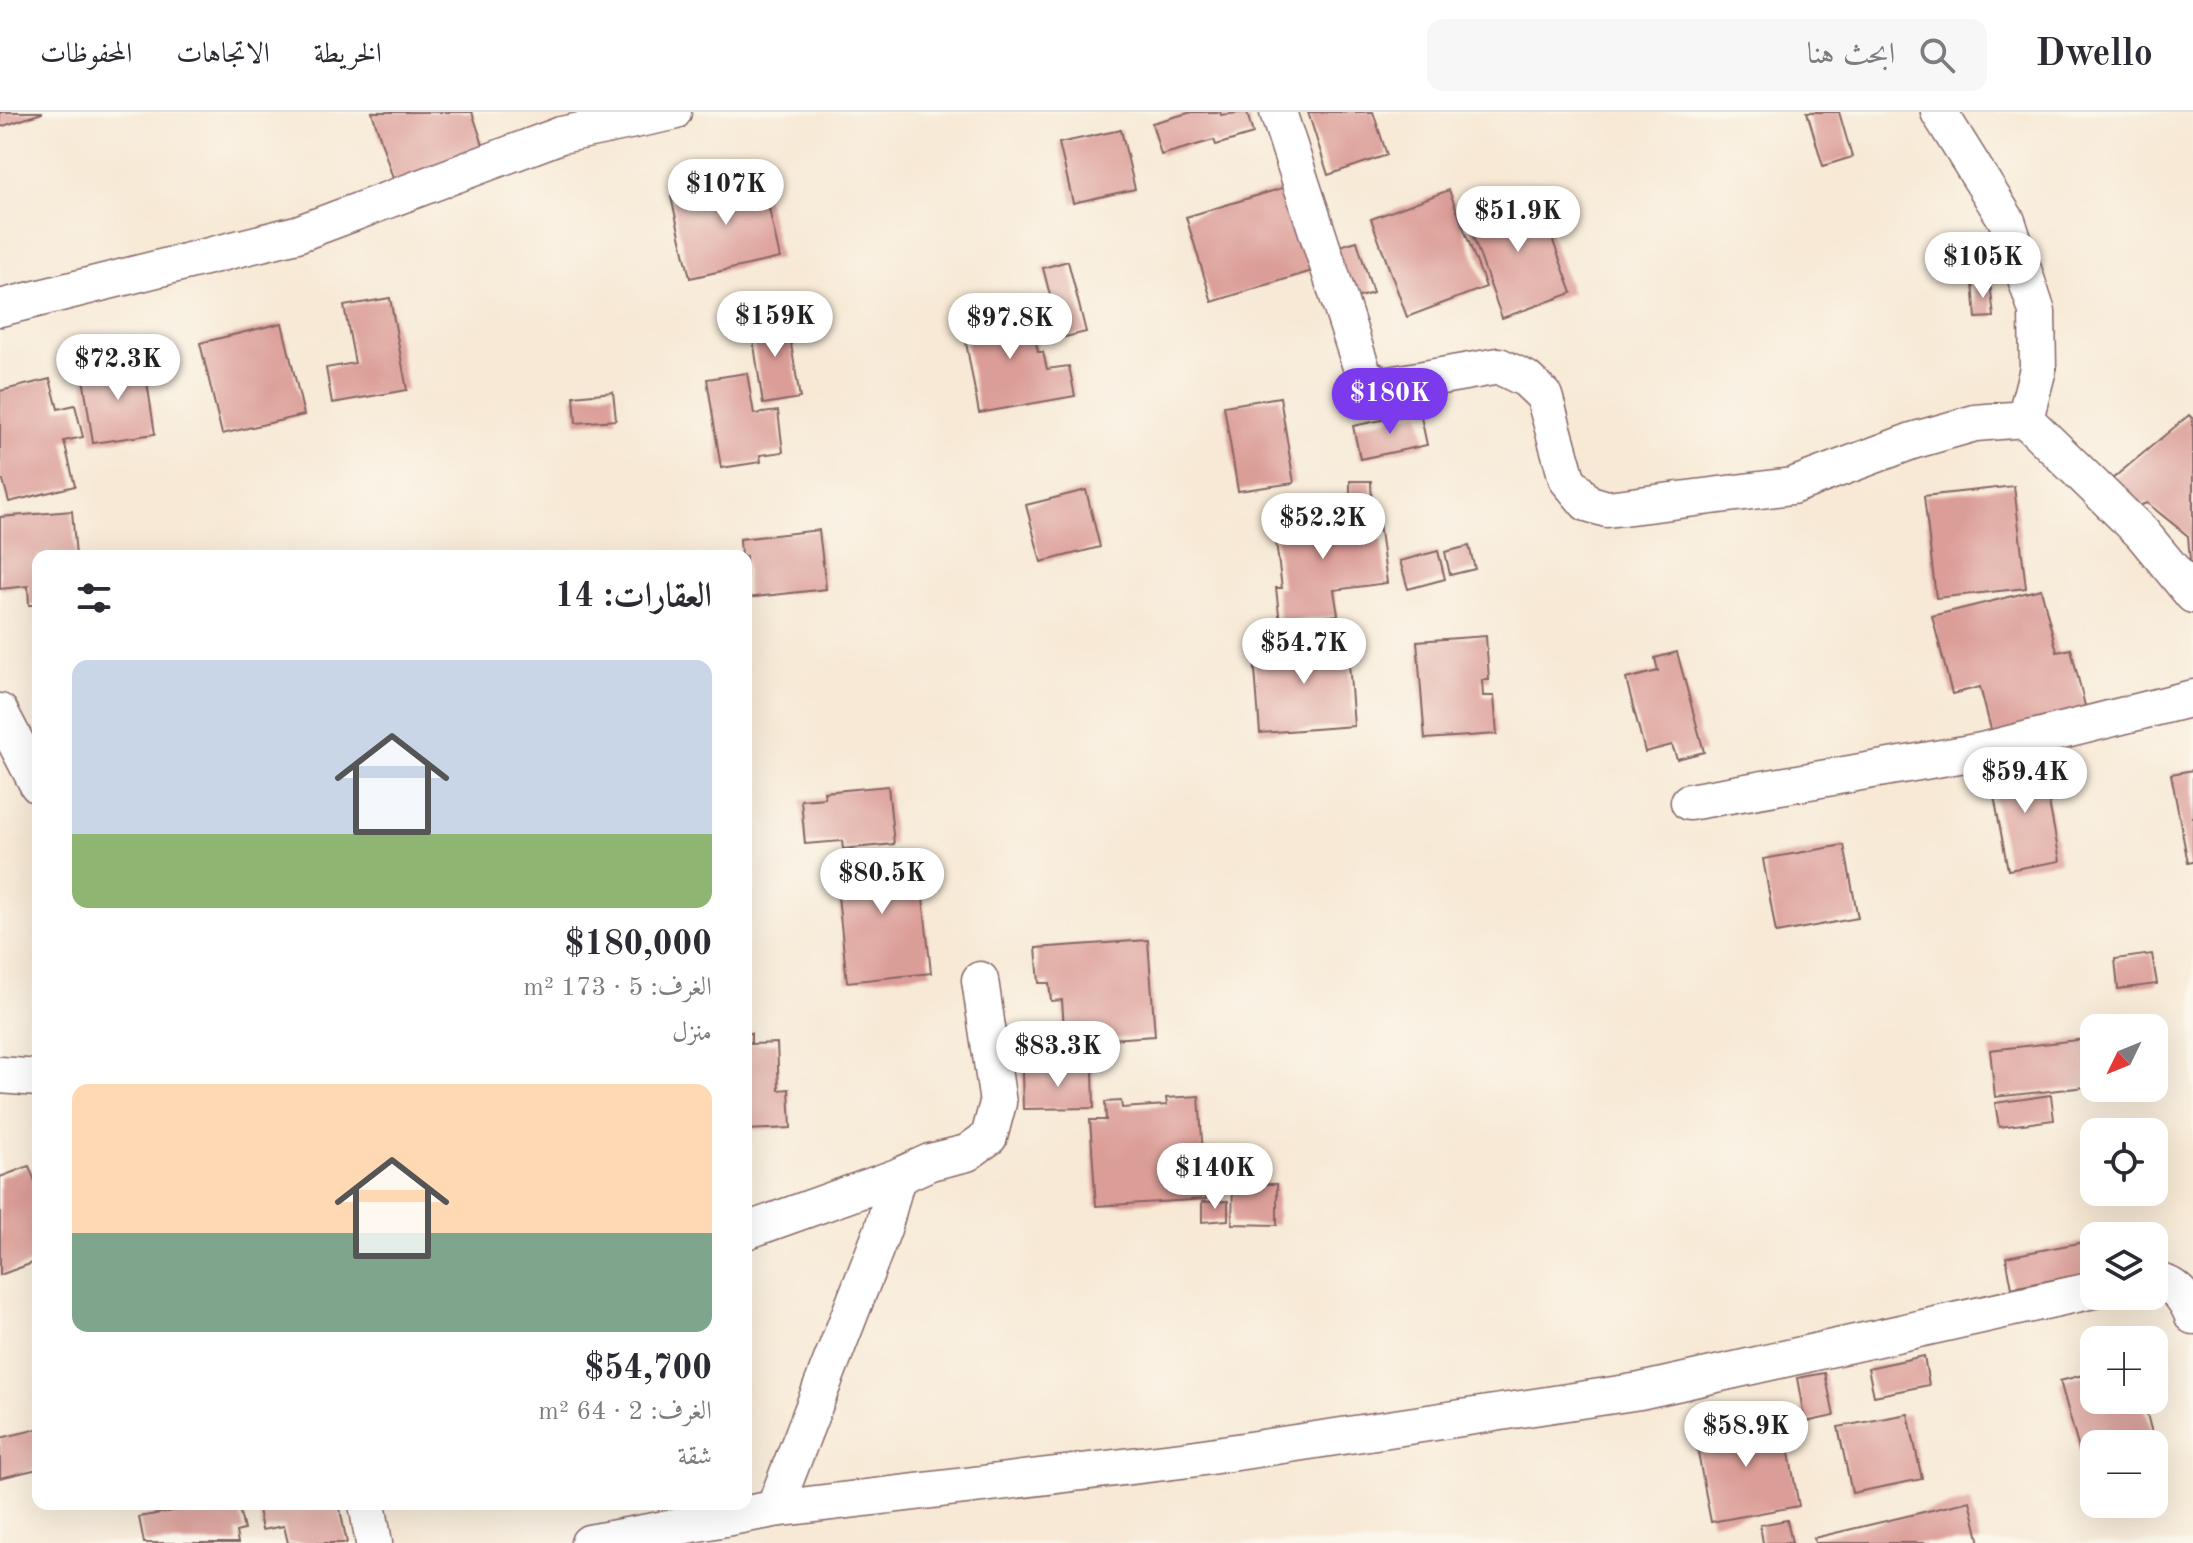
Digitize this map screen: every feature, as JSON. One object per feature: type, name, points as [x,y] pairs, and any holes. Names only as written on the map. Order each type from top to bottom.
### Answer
[{"type":"street","points":[[0,308],[297,234],[561,135],[673,112]]},
{"type":"street","points":[[1278,112],[1364,376],[1384,386],[1499,366],[1526,379],[1544,396],[1567,479],[1587,503],[1607,509],[1792,486],[1912,441],[1975,423],[2025,419],[2142,533],[2193,595]]},
{"type":"street","points":[[1939,112],[2007,221],[2037,312],[2038,369],[2025,419]]},
{"type":"street","points":[[1689,802],[1982,751],[2193,698]]},
{"type":"street","points":[[0,712],[32,770]]},
{"type":"street","points":[[752,1229],[897,1177],[930,1162],[967,1153],[989,1137],[998,1103],[980,980]]},
{"type":"street","points":[[0,1075],[32,1078]]},
{"type":"street","points":[[774,1509],[883,1229],[897,1177]]},
{"type":"street","points":[[2168,1286],[2176,1289],[2188,1302],[2193,1316]]},
{"type":"street","points":[[589,1543],[774,1509],[1190,1459],[1640,1391],[2080,1293]]},
{"type":"street","points":[[368,1510],[374,1543]]},
{"type":"building","points":[[0,112],[42,112],[42,113],[0,127]]},
{"type":"building","points":[[372,112],[472,112],[486,154],[394,182]]},
{"type":"building","points":[[1192,112],[1220,112],[1221,115],[1247,112],[1253,134],[1216,145],[1214,140],[1161,155],[1152,123]]},
{"type":"building","points":[[1308,112],[1373,112],[1387,155],[1328,175]]},
{"type":"building","points":[[1807,112],[1839,112],[1852,157],[1823,166]]},
{"type":"building","points":[[1121,130],[1135,189],[1073,203],[1059,143]]},
{"type":"building","points":[[762,177],[780,258],[690,278],[671,197]]},
{"type":"building","points":[[1289,186],[1315,270],[1212,302],[1186,217]]},
{"type":"building","points":[[1534,189],[1572,293],[1502,318],[1465,214]]},
{"type":"building","points":[[1449,190],[1486,287],[1407,317],[1371,219]]},
{"type":"building","points":[[1357,241],[1373,293],[1352,299],[1336,247]]},
{"type":"building","points":[[1068,261],[1086,332],[1061,338],[1043,268]]},
{"type":"building","points":[[1990,282],[1994,317],[1976,318],[1973,283]]},
{"type":"building","points":[[390,298],[407,390],[332,403],[326,368],[355,363],[344,306]]},
{"type":"building","points":[[1028,304],[1038,352],[1043,352],[1047,369],[1069,366],[1075,396],[979,413],[961,315]]},
{"type":"building","points":[[786,314],[800,398],[763,404],[750,319]]},
{"type":"building","points":[[282,323],[304,415],[222,434],[200,343]]},
{"type":"building","points":[[144,362],[155,434],[93,443],[82,371]]},
{"type":"building","points":[[747,373],[754,414],[778,411],[783,452],[760,455],[761,462],[721,468],[707,379]]},
{"type":"building","points":[[50,379],[58,409],[75,405],[83,437],[64,441],[75,486],[9,502],[3,480],[0,481],[0,391]]},
{"type":"building","points":[[613,392],[616,420],[576,423],[574,396]]},
{"type":"building","points":[[1280,397],[1294,483],[1238,491],[1224,406]]},
{"type":"building","points":[[1420,412],[1427,445],[1360,459],[1353,426]]},
{"type":"building","points":[[2189,415],[2193,419],[2193,564],[2190,561],[2188,536],[2147,503],[2131,509],[2106,484]]},
{"type":"building","points":[[1350,481],[1371,481],[1372,511],[1350,511]]},
{"type":"building","points":[[2014,486],[2026,588],[1936,598],[1924,496]]},
{"type":"building","points":[[1086,490],[1100,547],[1041,562],[1026,505]]},
{"type":"building","points":[[1318,505],[1321,524],[1378,516],[1387,583],[1334,590],[1338,615],[1280,623],[1276,588],[1282,588],[1272,511]]},
{"type":"building","points":[[72,511],[75,550],[32,550],[32,605],[29,605],[28,586],[0,589],[0,517]]},
{"type":"building","points":[[819,530],[826,589],[752,597],[752,550],[741,550],[740,539]]},
{"type":"building","points":[[1469,546],[1475,569],[1450,575],[1445,552]]},
{"type":"building","points":[[1438,551],[1445,579],[1408,589],[1400,561]]},
{"type":"building","points":[[2041,589],[2057,652],[2071,649],[2088,718],[1994,741],[1980,687],[1952,694],[1932,616]]},
{"type":"building","points":[[1486,636],[1489,680],[1482,680],[1483,696],[1494,696],[1497,734],[1425,739],[1417,641]]},
{"type":"building","points":[[1347,638],[1354,726],[1260,733],[1253,645]]},
{"type":"building","points":[[1677,652],[1704,752],[1677,759],[1672,745],[1645,752],[1626,679],[1658,671],[1655,658]]},
{"type":"building","points":[[2041,759],[2060,861],[2008,870],[1989,769]]},
{"type":"building","points":[[2193,770],[2193,862],[2188,863],[2171,774]]},
{"type":"building","points":[[888,786],[894,844],[843,849],[842,841],[805,844],[801,800],[825,798],[824,792]]},
{"type":"building","points":[[1844,845],[1858,918],[1776,933],[1763,859]]},
{"type":"building","points":[[918,850],[931,973],[847,982],[834,858]]},
{"type":"building","points":[[1148,940],[1155,1036],[1065,1042],[1062,1000],[1051,1001],[1049,983],[1039,983],[1036,948]]},
{"type":"building","points":[[2152,954],[2157,984],[2118,989],[2115,959]]},
{"type":"building","points":[[2080,1040],[2080,1088],[1995,1097],[1990,1050]]},
{"type":"building","points":[[777,1043],[779,1090],[789,1089],[791,1128],[752,1130],[752,1044]]},
{"type":"building","points":[[1093,1069],[1094,1108],[1023,1109],[1022,1071]]},
{"type":"building","points":[[2051,1095],[2054,1120],[1999,1127],[1995,1103]]},
{"type":"building","points":[[1199,1096],[1206,1199],[1096,1206],[1090,1120],[1106,1120],[1105,1102],[1121,1101],[1122,1108],[1167,1105],[1166,1098]]},
{"type":"building","points":[[29,1166],[32,1174],[32,1263],[0,1275],[0,1177]]},
{"type":"building","points":[[1233,1184],[1277,1184],[1277,1225],[1232,1224]]},
{"type":"building","points":[[1228,1201],[1228,1220],[1202,1222],[1202,1202]]},
{"type":"building","points":[[2080,1243],[2080,1275],[2012,1288],[2006,1257]]},
{"type":"building","points":[[1924,1356],[1929,1385],[1874,1396],[1868,1368]]},
{"type":"building","points":[[1825,1373],[1834,1416],[1805,1422],[1797,1378]]},
{"type":"building","points":[[2080,1376],[2080,1414],[2147,1414],[2151,1430],[2080,1430],[2080,1453],[2060,1381]]},
{"type":"building","points":[[1908,1414],[1922,1479],[1852,1493],[1838,1427]]},
{"type":"building","points":[[1782,1416],[1799,1506],[1711,1522],[1694,1432]]},
{"type":"building","points":[[32,1430],[32,1470],[0,1478],[0,1438]]},
{"type":"building","points":[[1970,1501],[1980,1543],[1815,1543],[1814,1538]]},
{"type":"building","points":[[177,1510],[239,1510],[244,1530],[236,1532],[238,1543],[144,1543],[139,1517]]},
{"type":"building","points":[[258,1510],[340,1510],[347,1543],[288,1543],[284,1526],[262,1530]]},
{"type":"building","points":[[1787,1520],[1792,1543],[1763,1543],[1760,1525]]}]
